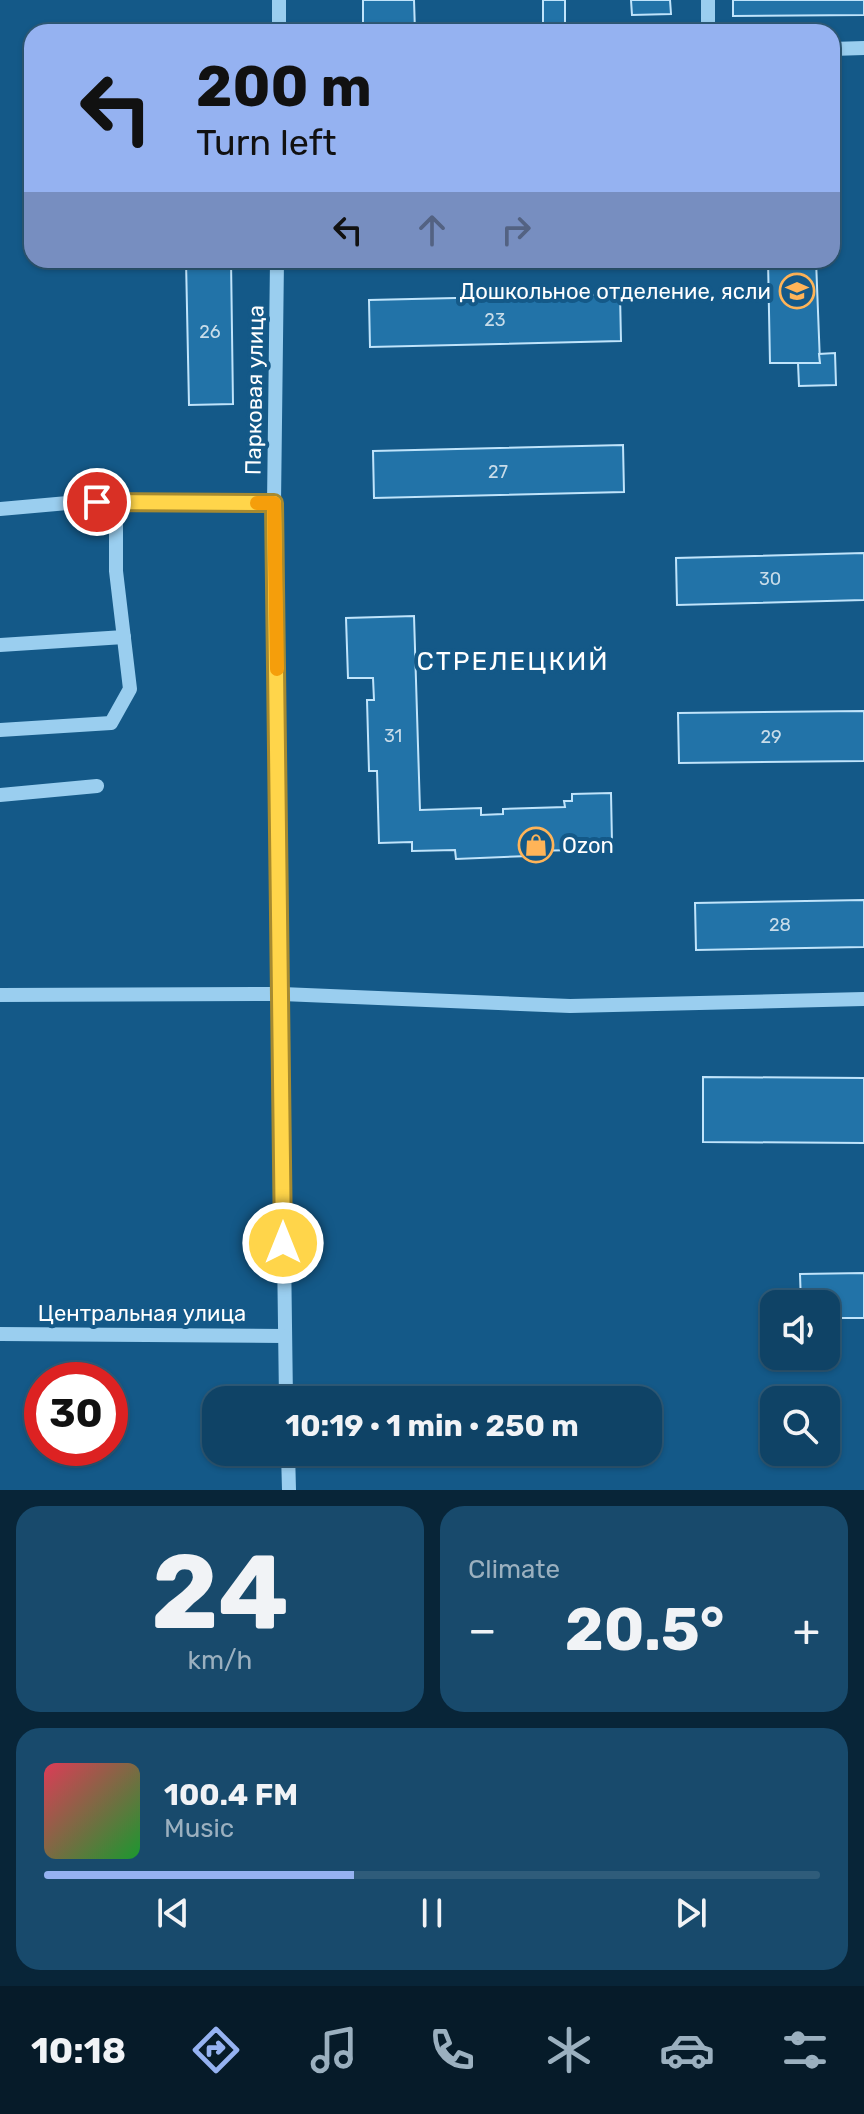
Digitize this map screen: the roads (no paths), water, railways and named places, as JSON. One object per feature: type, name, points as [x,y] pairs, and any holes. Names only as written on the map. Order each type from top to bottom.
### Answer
[{"type":"street","points":[[279,0],[279,24]]},
{"type":"street","points":[[708,0],[708,24]]},
{"type":"street","points":[[840,49],[864,48]]},
{"type":"street","name":"Парковая улица","points":[[277,268],[274,503],[286,1386]]},
{"type":"street","points":[[0,509],[79,502],[274,503]]},
{"type":"street","points":[[0,730],[111,723],[130,689],[116,571],[116,502]]},
{"type":"street","points":[[0,645],[124,637]]},
{"type":"street","points":[[0,795],[97,786]]},
{"type":"street","points":[[0,995],[282,994],[570,1006],[864,999]]},
{"type":"street","name":"Центральная улица","points":[[0,1334],[284,1336]]},
{"type":"street","points":[[288,1466],[289,1490]]},
{"type":"place","name":"Дошкольное отделение, ясли","points":[[797,291]]},
{"type":"place","name":"Ozon","points":[[536,845]]},
{"type":"district","name":"СТРЕЛЕЦКИЙ","points":[[513,661]]}]
